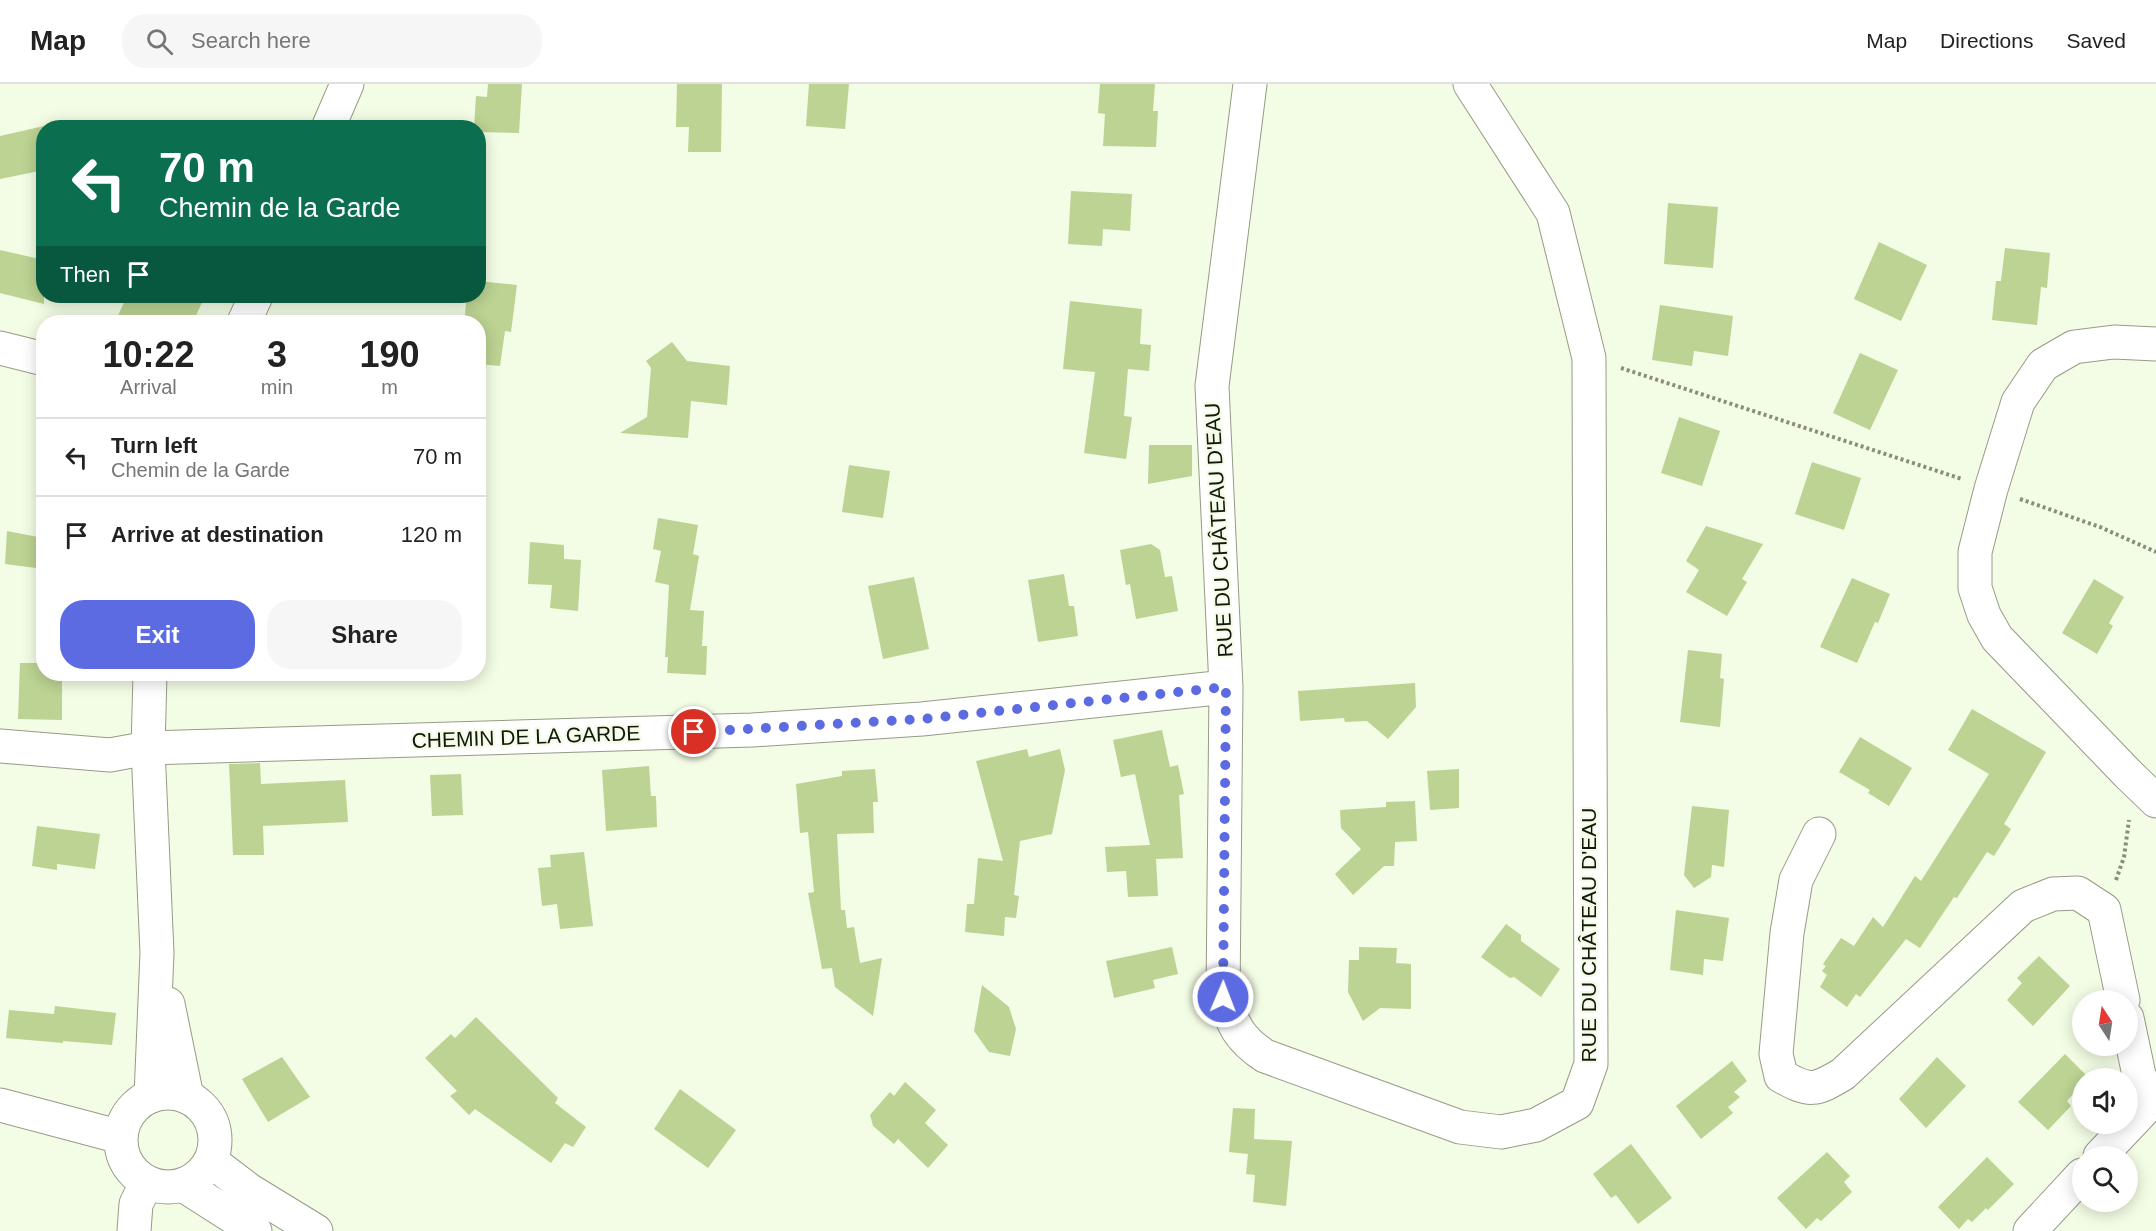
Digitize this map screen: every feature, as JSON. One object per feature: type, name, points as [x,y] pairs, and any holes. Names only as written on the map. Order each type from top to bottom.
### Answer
[{"type":"street","points":[[331,120],[347,84]]},
{"type":"street","name":"RUE DU CHÂTEAU D'EAU","points":[[1250,84],[1212,386],[1226,687],[1223,997],[1234,1027],[1247,1044],[1265,1056],[1460,1127],[1501,1132],[1536,1125],[1577,1102],[1591,1064],[1589,358],[1553,213],[1470,84]]},
{"type":"street","points":[[2156,344],[2114,342],[2074,347],[2043,364],[2018,402],[1991,489],[1975,552],[1975,588],[1984,615],[1997,638],[2156,801]]},
{"type":"street","points":[[0,348],[36,357]]},
{"type":"street","points":[[150,681],[148,748],[157,953],[152,1096]]},
{"type":"street","name":"CHEMIN DE LA GARDE","points":[[0,746],[110,755],[148,748],[763,729],[922,719],[1226,687]]},
{"type":"street","points":[[1819,834],[1796,880],[1787,933],[1776,1054],[1781,1076],[1801,1087],[1821,1087],[1843,1074],[2023,906],[2053,894],[2078,893],[2104,910],[2121,990]]},
{"type":"street","points":[[157,953],[187,1097]]},
{"type":"street","points":[[2110,1146],[2154,1101],[2139,1075],[2135,1056]]},
{"type":"street","points":[[169,1093],[187,1097],[202,1107],[212,1123],[216,1143],[211,1161],[199,1176],[183,1185],[166,1187],[147,1182],[132,1170],[124,1155],[121,1137],[126,1120],[137,1105],[152,1096],[169,1093]]},
{"type":"street","points":[[0,1105],[121,1137]]},
{"type":"street","points":[[211,1161],[249,1190],[316,1231]]},
{"type":"street","points":[[134,1231],[136,1203],[147,1182]]},
{"type":"street","points":[[183,1185],[255,1231]]},
{"type":"street","points":[[2030,1231],[2072,1187]]},
{"type":"path","points":[[1589,358],[1991,489],[2100,527],[2156,552]]},
{"type":"path","points":[[2104,910],[2124,857],[2130,823],[2128,774]]},
{"type":"building","points":[[488,84],[522,84],[519,133],[486,132],[486,120],[474,120],[476,96],[487,97]]},
{"type":"building","points":[[677,84],[722,84],[721,152],[688,152],[689,127],[676,127]]},
{"type":"building","points":[[809,84],[849,84],[845,129],[806,126]]},
{"type":"building","points":[[1100,84],[1155,84],[1153,111],[1158,111],[1156,147],[1103,146],[1105,114],[1098,113]]},
{"type":"building","points":[[36,128],[36,172],[0,179],[0,136]]},
{"type":"building","points":[[1071,191],[1132,194],[1130,231],[1103,229],[1102,246],[1068,244]]},
{"type":"building","points":[[1668,203],[1718,207],[1713,268],[1664,264]]},
{"type":"building","points":[[1879,242],[1927,265],[1901,321],[1854,299]]},
{"type":"building","points":[[2005,248],[2050,253],[2047,288],[2041,287],[2037,325],[1992,320],[1996,281],[2001,281]]},
{"type":"building","points":[[0,250],[36,258],[36,302],[0,293]]},
{"type":"building","points":[[486,282],[517,285],[511,332],[505,331],[500,366],[486,365],[486,315],[465,315],[466,303],[486,303]]},
{"type":"building","points":[[1070,301],[1142,309],[1140,344],[1151,345],[1149,371],[1128,369],[1124,416],[1132,417],[1126,459],[1084,453],[1095,372],[1063,369]]},
{"type":"building","points":[[124,303],[202,303],[196,315],[118,315]]},
{"type":"building","points":[[1660,305],[1733,316],[1728,356],[1694,351],[1692,366],[1652,360]]},
{"type":"building","points":[[672,342],[687,361],[730,366],[727,405],[691,401],[688,438],[620,433],[647,417],[651,368],[646,361]]},
{"type":"building","points":[[1860,353],[1898,370],[1870,430],[1833,413]]},
{"type":"building","points":[[1679,417],[1720,431],[1702,486],[1661,473]]},
{"type":"building","points":[[1149,445],[1192,445],[1192,476],[1148,484]]},
{"type":"building","points":[[1812,462],[1861,478],[1844,530],[1795,514]]},
{"type":"building","points":[[849,465],[890,471],[883,518],[842,512]]},
{"type":"building","points":[[658,518],[698,525],[693,554],[699,556],[690,610],[704,611],[702,646],[707,646],[706,675],[667,673],[668,657],[665,657],[669,585],[655,582],[661,551],[653,549]]},
{"type":"building","points":[[1706,526],[1763,544],[1742,579],[1747,582],[1727,616],[1686,592],[1699,570],[1686,561]]},
{"type":"building","points":[[7,531],[36,537],[36,568],[5,564]]},
{"type":"building","points":[[530,542],[564,545],[564,559],[581,560],[578,611],[550,608],[552,585],[528,584]]},
{"type":"building","points":[[1151,544],[1160,550],[1165,577],[1172,576],[1178,611],[1136,619],[1130,584],[1126,585],[1120,550]]},
{"type":"building","points":[[1064,574],[1069,606],[1074,606],[1078,636],[1038,642],[1028,580]]},
{"type":"building","points":[[914,577],[929,649],[883,659],[868,586]]},
{"type":"building","points":[[1852,578],[1890,594],[1857,663],[1820,647]]},
{"type":"building","points":[[2094,579],[2124,597],[2109,623],[2113,626],[2097,654],[2062,633]]},
{"type":"building","points":[[1688,650],[1722,654],[1720,678],[1724,679],[1720,727],[1680,722]]},
{"type":"building","points":[[20,663],[36,663],[36,681],[62,681],[62,720],[18,719]]},
{"type":"building","points":[[1415,683],[1416,707],[1388,739],[1367,721],[1345,722],[1344,718],[1300,721],[1298,691]]},
{"type":"building","points":[[1972,709],[2046,752],[2004,824],[2011,829],[1994,856],[1987,852],[1920,948],[1906,939],[1860,997],[1856,994],[1847,1007],[1820,987],[1827,975],[1822,971],[1826,966],[1823,964],[1841,938],[1854,946],[1873,917],[1883,927],[1915,876],[1921,881],[1989,774],[1948,750]]},
{"type":"building","points":[[1162,730],[1170,767],[1178,765],[1184,794],[1179,795],[1183,858],[1156,859],[1158,896],[1128,897],[1126,871],[1107,872],[1105,847],[1150,845],[1135,774],[1121,777],[1113,740]]},
{"type":"building","points":[[1860,737],[1912,768],[1889,806],[1868,793],[1870,790],[1839,772]]},
{"type":"building","points":[[1027,749],[1029,757],[1060,749],[1065,770],[1052,834],[1020,841],[1014,895],[1019,896],[1016,918],[1005,917],[1004,936],[965,932],[967,904],[974,904],[978,858],[1003,861],[976,761]]},
{"type":"building","points":[[260,763],[261,784],[345,780],[348,822],[263,826],[264,855],[233,855],[229,764]]},
{"type":"building","points":[[649,766],[651,796],[656,796],[657,827],[606,831],[602,770]]},
{"type":"building","points":[[875,769],[878,802],[873,802],[874,833],[837,834],[841,910],[845,910],[847,928],[854,927],[860,963],[882,958],[873,1016],[835,987],[832,968],[822,969],[808,893],[814,892],[808,832],[800,833],[796,784],[842,776],[842,771]]},
{"type":"building","points":[[1459,769],[1459,808],[1430,810],[1427,771]]},
{"type":"building","points":[[461,774],[463,815],[432,816],[430,775]]},
{"type":"building","points":[[1415,801],[1417,841],[1395,842],[1394,866],[1384,866],[1353,895],[1335,874],[1361,849],[1341,828],[1340,810],[1386,807],[1386,802]]},
{"type":"building","points":[[1692,806],[1729,810],[1724,867],[1712,865],[1711,877],[1694,888],[1684,875]]},
{"type":"building","points":[[37,826],[100,834],[95,869],[57,864],[57,870],[32,866]]},
{"type":"building","points":[[584,852],[593,926],[560,929],[557,904],[542,906],[538,868],[551,867],[550,855]]},
{"type":"building","points":[[1676,910],[1729,918],[1723,961],[1704,959],[1703,975],[1670,970]]},
{"type":"building","points":[[1506,924],[1521,935],[1521,941],[1560,969],[1541,997],[1481,957]]},
{"type":"building","points":[[1172,947],[1178,974],[1153,980],[1155,988],[1114,998],[1106,961]]},
{"type":"building","points":[[1359,947],[1397,948],[1396,963],[1411,964],[1411,1009],[1380,1008],[1363,1021],[1348,992],[1349,960],[1359,960]]},
{"type":"building","points":[[2039,956],[2070,986],[2033,1026],[2007,1000],[2022,983],[2017,978]]},
{"type":"building","points":[[982,985],[1009,1007],[1016,1029],[1010,1056],[989,1052],[974,1031]]},
{"type":"building","points":[[55,1006],[116,1013],[112,1045],[6,1038],[9,1010],[54,1014]]},
{"type":"building","points":[[476,1017],[558,1098],[555,1103],[586,1127],[573,1147],[565,1143],[551,1163],[475,1109],[469,1115],[450,1096],[457,1091],[425,1058],[451,1034],[455,1038]]},
{"type":"building","points":[[2065,1054],[2079,1068],[2072,1068],[2072,1095],[2067,1101],[2071,1106],[2048,1130],[2018,1102]]},
{"type":"building","points":[[282,1057],[310,1097],[268,1122],[242,1079]]},
{"type":"building","points":[[1937,1057],[1966,1086],[1926,1128],[1899,1099]]},
{"type":"building","points":[[1732,1061],[1747,1081],[1734,1092],[1740,1097],[1728,1107],[1733,1113],[1701,1139],[1676,1106]]},
{"type":"building","points":[[905,1082],[936,1110],[925,1123],[948,1145],[928,1168],[898,1139],[894,1144],[873,1126],[870,1115],[890,1092],[894,1096]]},
{"type":"building","points":[[680,1089],[736,1130],[708,1168],[654,1129]]},
{"type":"building","points":[[1233,1108],[1255,1109],[1254,1139],[1292,1141],[1286,1206],[1253,1202],[1255,1175],[1246,1174],[1248,1154],[1229,1152]]},
{"type":"building","points":[[1631,1144],[1672,1198],[1638,1224],[1616,1195],[1611,1198],[1593,1174]]},
{"type":"building","points":[[1827,1152],[1850,1176],[1844,1182],[1852,1192],[1821,1221],[1817,1218],[1806,1229],[1777,1198]]},
{"type":"building","points":[[1987,1157],[2014,1184],[1988,1210],[1986,1208],[1972,1222],[1968,1219],[1959,1229],[1938,1207]]},
{"type":"route","points":[[694,732],[922,719],[1226,687],[1223,997]]}]
